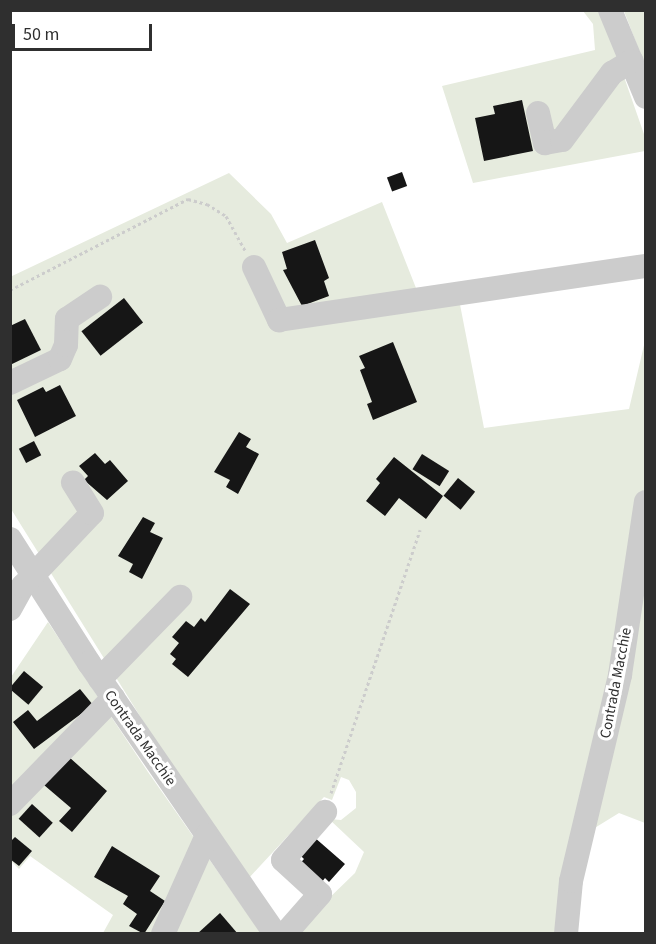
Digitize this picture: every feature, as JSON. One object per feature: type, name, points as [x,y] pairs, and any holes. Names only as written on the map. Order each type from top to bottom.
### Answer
[{"type":"street","points":[[610,10],[645,97]]},
{"type":"street","points":[[538,113],[545,143],[562,140],[612,73],[632,61]]},
{"type":"street","points":[[254,267],[279,320],[645,266]]},
{"type":"street","points":[[10,383],[60,359],[66,345],[67,319],[100,297]]},
{"type":"street","points":[[10,609],[33,575],[92,513],[73,483]]},
{"type":"street","name":"Contrada Macchie","points":[[566,933],[571,881],[620,675],[645,502]]},
{"type":"street","name":"Contrada Macchie","points":[[10,539],[106,689],[275,933]]},
{"type":"street","points":[[10,804],[180,597]]},
{"type":"street","points":[[285,933],[320,894],[283,860],[325,812]]},
{"type":"street","points":[[163,933],[207,835]]},
{"type":"path","points":[[10,290],[188,200],[207,204],[226,216],[254,267]]},
{"type":"path","points":[[325,812],[420,530]]},
{"type":"shaded area","points":[[583,11],[601,11],[645,137],[645,151],[473,183],[442,86],[595,50],[593,24]]},
{"type":"shaded area","points":[[624,11],[645,11],[645,66]]},
{"type":"shaded area","points":[[229,173],[271,214],[287,243],[382,202],[416,288],[456,284],[484,428],[629,409],[645,341],[645,823],[619,813],[593,829],[556,933],[293,933],[355,873],[364,852],[329,819],[341,820],[356,808],[356,792],[349,780],[341,777],[332,800],[324,797],[248,879],[158,745],[11,509],[10,277]]},
{"type":"shaded area","points":[[48,622],[148,772],[261,933],[103,933],[113,915],[30,856],[19,869],[11,861],[11,677]]},
{"type":"building","points":[[522,100],[533,151],[484,161],[475,118],[495,114],[493,106]]},
{"type":"building","points":[[402,172],[407,186],[392,192],[387,177]]},
{"type":"building","points":[[315,240],[329,278],[324,281],[329,296],[302,306],[283,270],[287,269],[282,252]]},
{"type":"building","points":[[124,298],[143,322],[101,356],[81,331]]},
{"type":"building","points":[[25,319],[41,350],[10,365],[10,326]]},
{"type":"building","points":[[393,342],[417,402],[373,420],[367,404],[372,402],[360,370],[365,368],[359,356]]},
{"type":"building","points":[[60,385],[76,416],[35,437],[17,400],[43,387],[46,392]]},
{"type":"building","points":[[239,432],[251,439],[246,447],[259,454],[238,494],[226,487],[230,480],[214,472]]},
{"type":"building","points":[[34,441],[41,455],[26,463],[19,449]]},
{"type":"building","points":[[95,453],[105,464],[110,460],[128,481],[107,500],[84,480],[88,476],[79,466]]},
{"type":"building","points":[[422,454],[449,471],[440,486],[412,469]]},
{"type":"building","points":[[394,457],[443,496],[426,519],[399,498],[385,516],[366,501],[380,483],[376,479]]},
{"type":"building","points":[[458,478],[475,492],[461,510],[444,496]]},
{"type":"building","points":[[143,517],[155,523],[150,532],[163,538],[142,579],[129,572],[133,564],[118,556]]},
{"type":"building","points":[[230,589],[250,604],[188,677],[172,664],[176,659],[170,654],[179,643],[172,637],[186,621],[194,627],[201,618],[205,622]]},
{"type":"building","points":[[24,671],[43,687],[28,705],[10,689]]},
{"type":"building","points":[[80,689],[93,705],[34,749],[13,722],[28,710],[37,721]]},
{"type":"building","points":[[69,757],[107,791],[72,832],[59,821],[71,808],[44,785]]},
{"type":"building","points":[[32,804],[53,823],[39,838],[19,819]]},
{"type":"building","points":[[15,837],[32,851],[19,866],[10,859],[10,842]]},
{"type":"building","points":[[314,837],[345,864],[329,882],[325,878],[318,887],[296,868],[304,859],[299,854]]},
{"type":"building","points":[[112,846],[160,876],[150,891],[165,901],[144,934],[129,926],[137,914],[123,904],[128,896],[94,877]]},
{"type":"building","points":[[220,913],[238,934],[197,934]]}]
